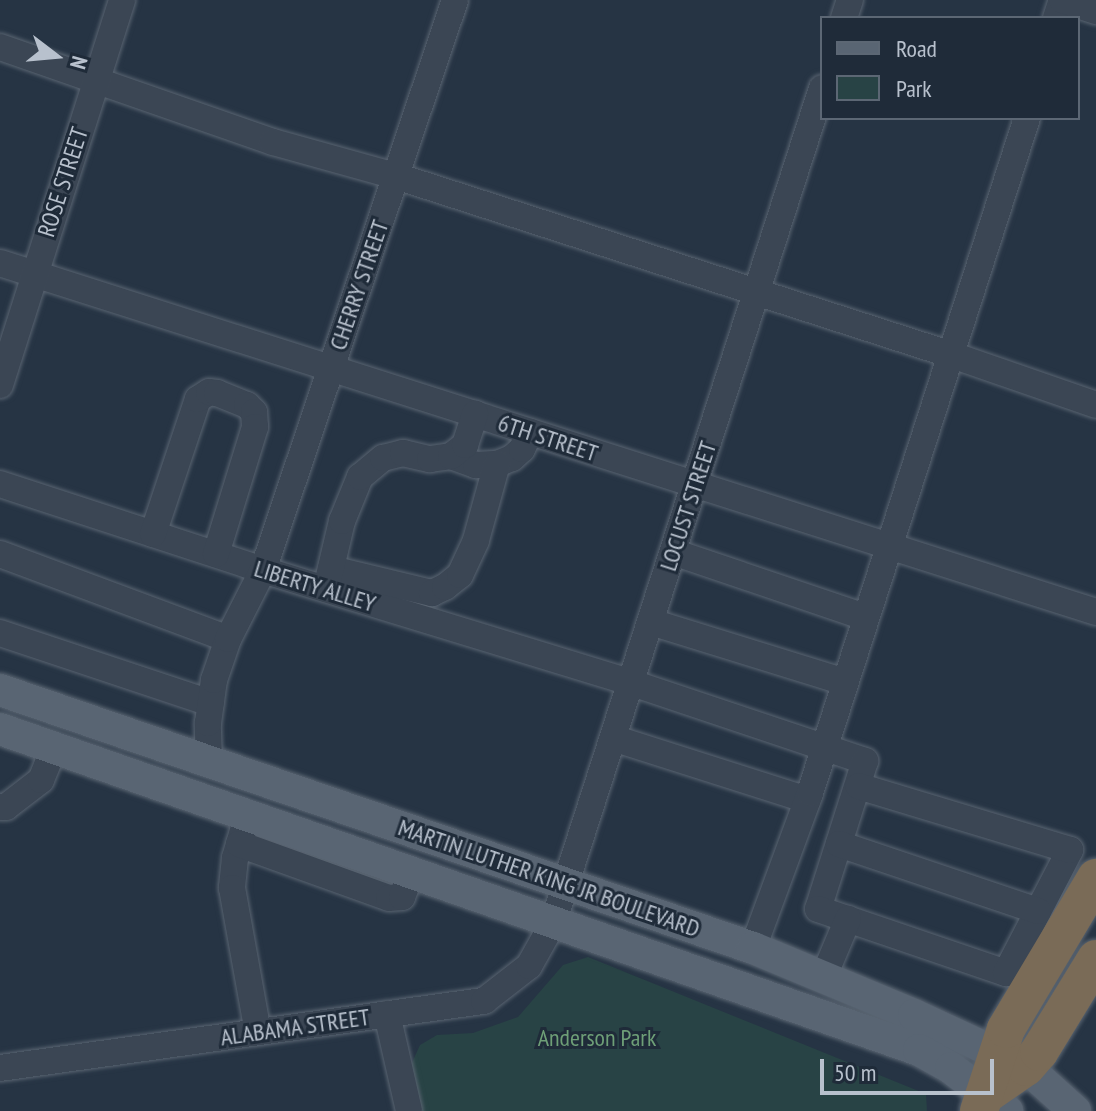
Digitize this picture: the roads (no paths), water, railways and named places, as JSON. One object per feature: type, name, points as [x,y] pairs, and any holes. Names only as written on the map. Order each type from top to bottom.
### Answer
[{"type":"highway","points":[[991,1105],[1012,1060],[1006,1029],[1096,878]]},
{"type":"highway","points":[[1012,1060],[1039,1052],[1096,959]]},
{"type":"main road","name":"MARTIN LUTHER KING JR BOULEVARD","points":[[0,690],[753,948],[824,976],[1012,1060],[1075,1111]]},
{"type":"main road","name":"MARTIN LUTHER KING JR BOULEVARD","points":[[0,729],[200,800],[243,830],[411,874],[919,1050],[991,1105]]},
{"type":"main road","points":[[200,800],[209,761]]},
{"type":"street","name":"ROSE STREET","points":[[34,273],[122,0]]},
{"type":"street","name":"CHERRY STREET","points":[[209,761],[211,703],[228,639],[263,570],[455,0]]},
{"type":"street","points":[[1062,0],[1096,11]]},
{"type":"street","points":[[0,47],[273,142],[396,176],[952,355],[1096,405]]},
{"type":"street","name":"LOCUST STREET","points":[[553,923],[820,94]]},
{"type":"street","points":[[753,948],[807,800],[1026,120]]},
{"type":"street","name":"6TH STREET","points":[[0,263],[1096,612]]},
{"type":"street","points":[[0,385],[34,273]]},
{"type":"street","points":[[153,534],[198,399],[209,392],[217,393],[247,405],[254,412],[255,427],[216,554]]},
{"type":"street","points":[[451,456],[465,445],[475,414]]},
{"type":"street","points":[[497,464],[476,540],[460,575],[445,587],[432,593],[328,579],[342,521],[360,477],[383,458],[403,453],[430,459],[451,456],[476,465],[497,464],[512,458],[522,449],[530,432]]},
{"type":"street","name":"LIBERTY ALLEY","points":[[3,493],[153,534],[263,570],[328,579],[632,683],[825,744],[865,761],[858,786]]},
{"type":"street","points":[[673,552],[865,617]]},
{"type":"street","points":[[0,554],[228,639]]},
{"type":"street","points":[[651,622],[845,682]]},
{"type":"street","points":[[0,633],[211,703]]},
{"type":"street","points":[[613,738],[807,800]]},
{"type":"street","points":[[0,807],[6,807],[41,780],[54,748]]},
{"type":"street","points":[[858,786],[1070,850],[1006,973],[818,909],[858,786]]},
{"type":"street","points":[[243,830],[232,888],[258,1032]]},
{"type":"street","points":[[839,844],[1038,911]]},
{"type":"street","points":[[824,976],[848,919]]},
{"type":"street","name":"ALABAMA STREET","points":[[0,1068],[484,1001],[529,966],[553,923]]},
{"type":"street","points":[[387,1014],[409,1111]]},
{"type":"park label","name":"Anderson Park","points":[[597,1038]]}]
